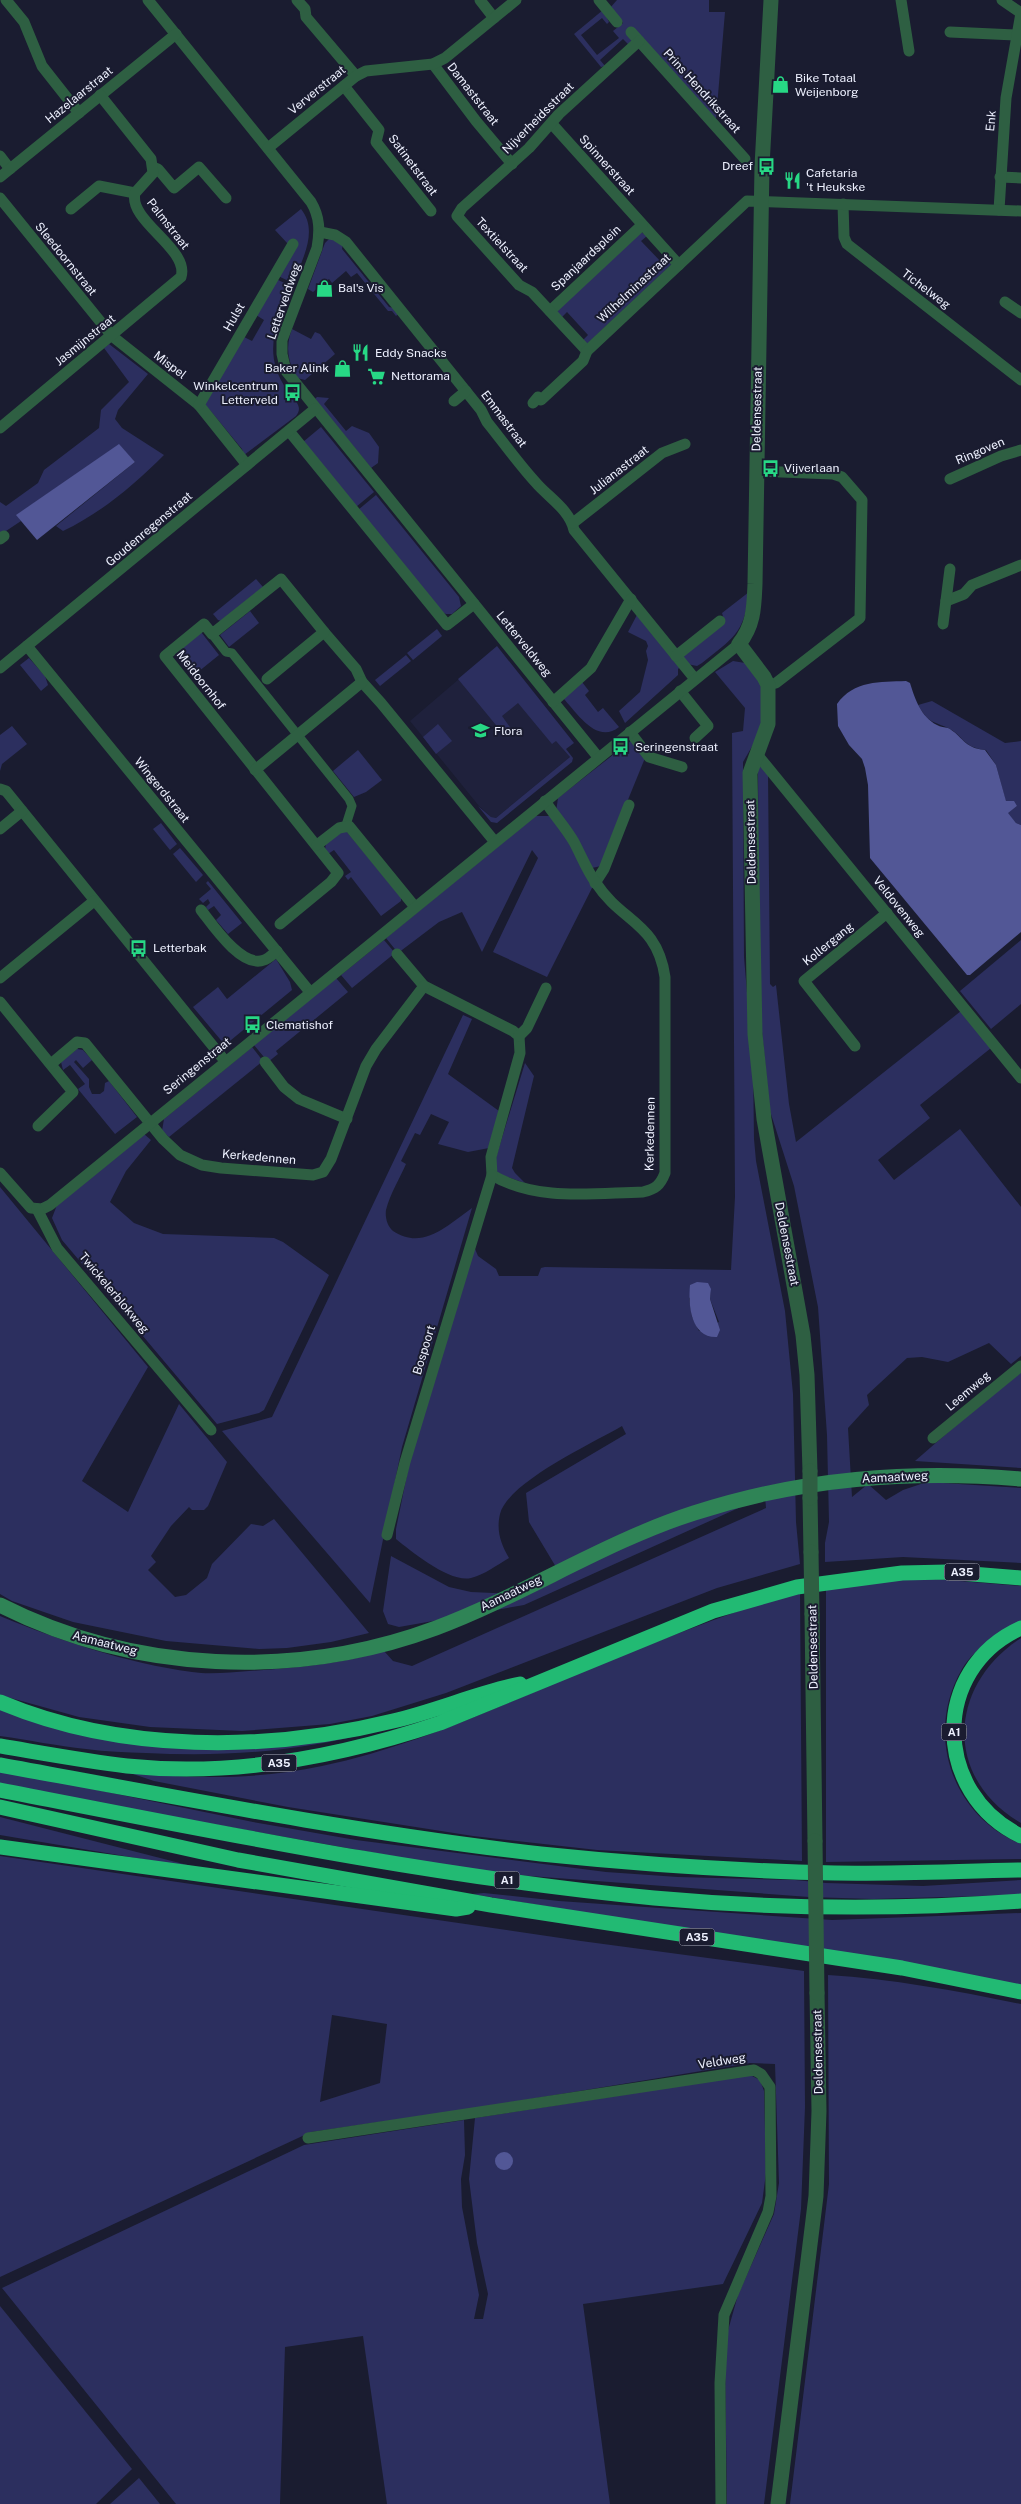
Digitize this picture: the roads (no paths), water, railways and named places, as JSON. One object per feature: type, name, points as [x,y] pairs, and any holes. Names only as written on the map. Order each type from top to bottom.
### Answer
[{"type":"highway","name":"A35","points":[[0,1746],[128,1766],[170,1768],[275,1763],[319,1758],[397,1738],[468,1712],[714,1611],[797,1587],[902,1573],[947,1572],[1021,1578]]},
{"type":"highway","name":"A1","points":[[1021,1628],[991,1648],[974,1666],[958,1698],[954,1718],[954,1742],[962,1777],[972,1794],[994,1820],[1021,1836]]},
{"type":"highway","name":"A35","points":[[0,1702],[59,1721],[104,1731],[175,1740],[230,1742],[282,1740],[338,1733],[393,1721],[500,1688],[546,1680]]},
{"type":"highway","points":[[0,1765],[298,1820],[540,1854],[772,1871],[838,1873],[1021,1870]]},
{"type":"highway","name":"A1","points":[[0,1790],[379,1862],[544,1886],[628,1895],[781,1905],[946,1905],[1021,1901]]},
{"type":"highway","name":"A35","points":[[0,1807],[238,1860],[492,1905],[902,1968],[1021,1992]]},
{"type":"highway","name":"A35","points":[[0,1847],[456,1909],[492,1905]]},
{"type":"main road","name":"Aamaatweg","points":[[0,1606],[63,1633],[110,1646],[174,1658],[230,1663],[338,1655],[384,1644],[436,1628],[629,1537],[726,1503],[780,1490],[879,1476],[941,1474],[1021,1479]]},
{"type":"street","points":[[6,0],[24,22],[42,66],[79,113]]},
{"type":"street","name":"Letterveldweg","points":[[148,0],[311,202],[316,212],[320,232],[317,248],[281,347],[286,371],[598,758]]},
{"type":"street","points":[[297,0],[308,5],[306,17],[356,76]]},
{"type":"street","points":[[480,0],[494,18]]},
{"type":"street","name":"Ververstraat","points":[[268,148],[356,76],[376,68],[433,64],[445,58],[516,0]]},
{"type":"street","points":[[599,0],[617,22]]},
{"type":"street","name":"Deldensestraat","points":[[739,644],[746,634],[754,615],[762,201],[770,0]]},
{"type":"street","points":[[901,0],[909,51]]},
{"type":"street","name":"Enk","points":[[999,210],[1006,98],[1021,13],[1002,0]]},
{"type":"street","points":[[950,32],[1016,35]]},
{"type":"street","name":"Hazelaarstraat","points":[[0,177],[176,34]]},
{"type":"street","name":"Nijverheidsstraat","points":[[457,216],[462,208],[512,164],[552,124],[635,37]]},
{"type":"street","name":"Prins Hendrikstraat","points":[[635,37],[745,159]]},
{"type":"street","name":"Damaststraat","points":[[433,64],[476,121],[512,164]]},
{"type":"street","name":"Satinetstraat","points":[[344,86],[379,130],[376,142],[431,211]]},
{"type":"street","points":[[100,95],[151,159],[153,167],[158,169],[174,188],[199,168],[226,198]]},
{"type":"street","name":"Spinnerstraat","points":[[552,124],[642,225]]},
{"type":"street","points":[[0,156],[10,169]]},
{"type":"street","name":"Palmstraat","points":[[153,167],[151,177],[135,193],[136,207],[182,263],[183,271]]},
{"type":"street","points":[[1000,177],[1021,178]]},
{"type":"street","name":"Palmstraat","points":[[71,209],[99,186],[135,193]]},
{"type":"street","name":"Sleedoornstraat","points":[[0,198],[112,336]]},
{"type":"street","name":"Wilhelminastraat","points":[[533,403],[538,398],[541,400],[576,367],[587,351],[747,201],[762,201]]},
{"type":"street","points":[[762,201],[1021,210]]},
{"type":"street","name":"Tichelweg","points":[[843,204],[844,237],[847,244],[1021,380]]},
{"type":"street","name":"Textielstraat","points":[[457,216],[520,284],[532,292],[550,311]]},
{"type":"street","points":[[642,225],[678,265]]},
{"type":"street","name":"Spanjaardsplein","points":[[587,351],[550,311],[642,225]]},
{"type":"street","name":"Emmastraat","points":[[320,232],[335,235],[346,242],[481,410],[487,422],[539,486],[552,497],[573,523],[574,530],[695,679]]},
{"type":"street","name":"Hulst","points":[[199,405],[292,244]]},
{"type":"street","name":"Jasmijnstraat","points":[[0,428],[178,281],[183,271]]},
{"type":"street","points":[[1005,302],[1021,314]]},
{"type":"street","name":"Mispel","points":[[112,336],[199,405],[247,465]]},
{"type":"street","points":[[454,401],[466,391]]},
{"type":"street","name":"Goudenregenstraat","points":[[0,668],[315,409]]},
{"type":"street","points":[[289,431],[447,625],[474,604]]},
{"type":"street","name":"Julianastraat","points":[[573,523],[662,453],[685,444]]},
{"type":"street","name":"Ringoven","points":[[950,479],[1001,456],[1021,450]]},
{"type":"street","points":[[739,644],[768,685],[776,683],[860,618],[862,500],[842,477],[833,474],[756,471]]},
{"type":"street","points":[[946,601],[964,594],[972,585],[1021,565]]},
{"type":"street","points":[[943,624],[950,569]]},
{"type":"street","points":[[317,845],[346,825],[352,803],[232,653],[226,652],[212,634],[281,580],[356,669],[362,682],[495,842]]},
{"type":"street","points":[[552,702],[591,668],[631,599]]},
{"type":"street","points":[[676,656],[720,621]]},
{"type":"street","name":"Meidoornhof","points":[[212,634],[204,624],[165,656],[338,873],[331,882],[280,924]]},
{"type":"street","points":[[267,679],[324,632]]},
{"type":"street","name":"Seringenstraat","points":[[37,1209],[50,1205],[739,644]]},
{"type":"street","name":"Wingerdstraat","points":[[27,646],[310,992]]},
{"type":"street","points":[[255,770],[362,682]]},
{"type":"street","name":"Deldensestraat","points":[[768,685],[768,724],[750,773],[755,1034],[764,1119],[803,1335],[808,1403],[819,2111],[816,2196],[778,2504]]},
{"type":"street","points":[[680,691],[708,726],[695,738]]},
{"type":"street","points":[[630,732],[649,757],[682,767]]},
{"type":"street","name":"Veldovenweg","points":[[756,753],[1021,1078]]},
{"type":"street","points":[[0,789],[6,791],[225,1061]]},
{"type":"street","name":"Kerkedennen","points":[[492,1175],[532,1190],[557,1194],[643,1192],[656,1188],[665,1173],[665,977],[663,960],[657,946],[648,934],[595,883],[572,840],[545,801]]},
{"type":"street","points":[[595,883],[604,869],[629,804]]},
{"type":"street","points":[[0,829],[22,811]]},
{"type":"street","points":[[346,825],[353,829],[415,906]]},
{"type":"street","points":[[0,978],[94,901]]},
{"type":"street","points":[[200,910],[223,938],[250,960],[264,960],[277,951]]},
{"type":"street","name":"Kollergang","points":[[855,1046],[804,982],[887,914]]},
{"type":"street","points":[[397,954],[424,986],[518,1036],[520,1053],[490,1158],[492,1175]]},
{"type":"street","name":"Kerkedennen","points":[[150,1122],[180,1155],[202,1165],[314,1175],[323,1172],[331,1159],[366,1066],[376,1049],[424,986]]},
{"type":"street","points":[[518,1036],[527,1028],[546,988]]},
{"type":"street","points":[[0,1002],[74,1092],[38,1126]]},
{"type":"street","points":[[51,1064],[77,1042],[84,1043],[150,1122]]},
{"type":"street","points":[[265,1062],[284,1087],[299,1099],[347,1119]]},
{"type":"street","name":"Twickelerblokweg","points":[[0,1174],[26,1205],[37,1209],[57,1248],[211,1430]]},
{"type":"street","name":"Bospoort","points":[[387,1535],[405,1462],[492,1175]]},
{"type":"street","name":"Leemweg","points":[[933,1438],[1021,1366]]},
{"type":"street","name":"Veldweg","points":[[308,2138],[754,2070],[762,2074],[770,2087],[771,2196],[768,2212],[724,2316],[720,2375],[721,2504]]},
{"type":"water","points":[[119,444],[135,462],[37,540],[16,515]]},
{"type":"water","points":[[906,681],[910,683],[917,701],[931,722],[953,731],[972,747],[985,750],[996,765],[1006,801],[1014,801],[1017,806],[1008,813],[1016,823],[1021,825],[1021,932],[970,975],[967,975],[870,858],[868,785],[865,768],[862,759],[849,745],[838,726],[837,704],[851,690],[877,682]]},
{"type":"water","points":[[697,1282],[708,1283],[711,1289],[710,1299],[720,1330],[717,1337],[708,1336],[702,1332],[693,1319],[690,1285]]},
{"type":"water","points":[[500,2152],[508,2152],[513,2157],[511,2168],[500,2170],[495,2165],[495,2157]]},
{"type":"place","name":"Bike Totaal Weijenborg","points":[[781,85]]},
{"type":"place","name":"Dreef","points":[[767,166]]},
{"type":"place","name":"Cafetaria 't Heukske","points":[[792,180]]},
{"type":"place","name":"Bal's Vis","points":[[324,288]]},
{"type":"place","name":"Eddy Snacks","points":[[361,353]]},
{"type":"place","name":"Baker Alink","points":[[343,368]]},
{"type":"place","name":"Nettorama","points":[[377,376]]},
{"type":"place","name":"Winkelcentrum Letterveld","points":[[292,393]]},
{"type":"place","name":"Vijverlaan","points":[[770,468]]},
{"type":"place","name":"Flora","points":[[480,731]]},
{"type":"place","name":"Seringenstraat","points":[[621,747]]},
{"type":"place","name":"Letterbak","points":[[139,948]]},
{"type":"place","name":"Clematishof","points":[[252,1025]]}]
